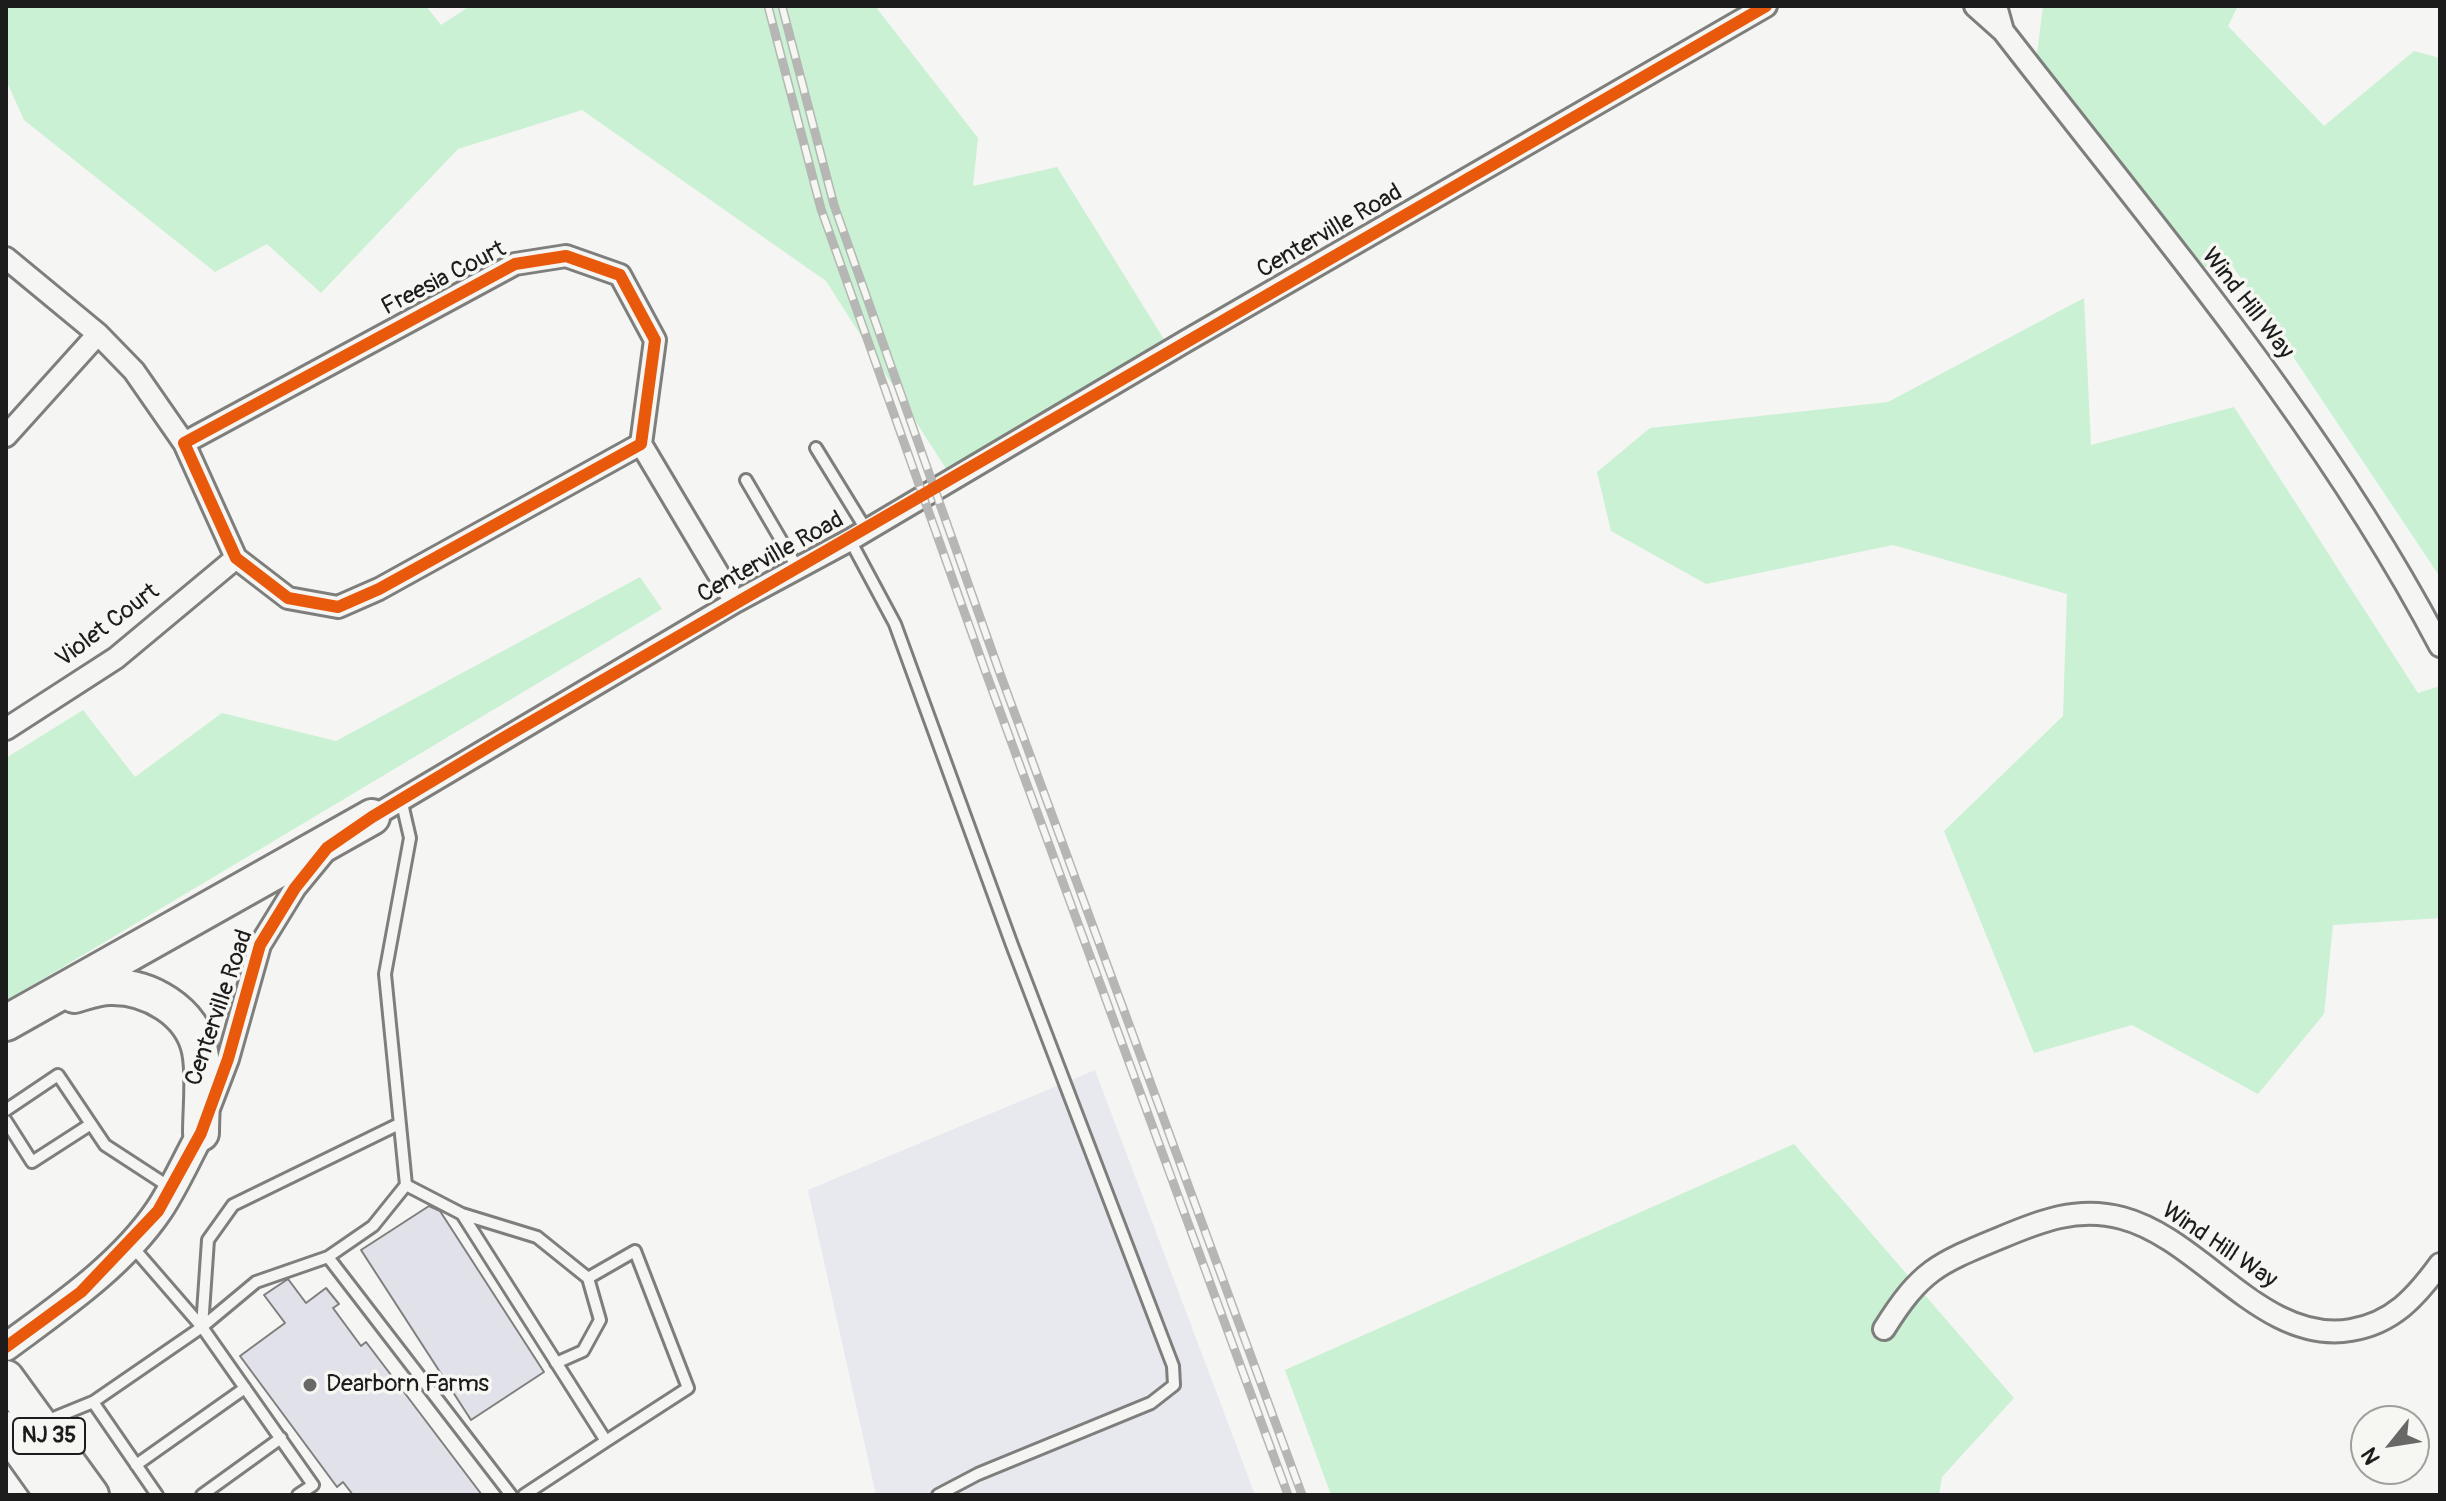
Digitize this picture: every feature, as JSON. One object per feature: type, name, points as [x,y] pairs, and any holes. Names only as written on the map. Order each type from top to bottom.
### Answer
[{"type":"highway","points":[[20,1014],[386,808]]},
{"type":"highway","points":[[20,1014],[107,987],[138,990],[169,1006],[192,1031],[199,1046],[201,1133]]},
{"type":"highway","name":"NJ 35","points":[[6,1378],[91,1495]]},
{"type":"highway","name":"NJ 35","points":[[6,1429],[53,1495]]},
{"type":"street","points":[[1975,6],[2003,31]]},
{"type":"street","name":"Wind Hill Way","points":[[1996,6],[2003,31],[2289,403],[2354,498],[2440,646]]},
{"type":"street","name":"Centerville Road","points":[[6,1347],[81,1292],[158,1211],[201,1133],[228,1059],[260,945],[295,888],[327,848],[386,808],[735,602],[858,536],[1755,9]]},
{"type":"street","name":"Freesia Court","points":[[184,443],[515,264],[566,256],[620,275],[655,340],[641,444]]},
{"type":"street","points":[[6,258],[98,334],[134,371],[184,443],[236,558],[288,598],[338,607],[379,589],[641,444],[735,602]]},
{"type":"street","points":[[6,436],[98,334]]},
{"type":"street","name":"Violet Court","points":[[6,729],[116,658],[236,558]]},
{"type":"street","name":"Wind Hill Way","points":[[1884,1329],[1908,1290],[1933,1269],[2038,1221],[2061,1216],[2099,1214],[2144,1226],[2272,1313],[2320,1331],[2365,1327],[2385,1320],[2405,1307],[2440,1264]]},
{"type":"lane","points":[[816,448],[895,624],[1012,945],[1173,1366],[1174,1385],[1151,1403],[978,1474],[938,1495]]},
{"type":"lane","points":[[746,480],[798,569]]},
{"type":"lane","points":[[40,1424],[93,1402],[202,1327],[256,1282],[328,1257],[373,1226],[406,1185],[385,974],[410,838],[386,808]]},
{"type":"lane","points":[[6,1110],[58,1075],[105,1145],[171,1188]]},
{"type":"lane","points":[[6,1121],[32,1162],[91,1124]]},
{"type":"lane","points":[[202,1327],[208,1240],[233,1205],[399,1124]]},
{"type":"lane","points":[[406,1185],[462,1214],[537,1237],[588,1278],[600,1320],[583,1351],[556,1363]]},
{"type":"lane","points":[[462,1214],[606,1441]]},
{"type":"lane","points":[[129,1244],[202,1327],[313,1485],[298,1495]]},
{"type":"lane","points":[[524,1495],[688,1388],[635,1251],[588,1278]]},
{"type":"lane","points":[[328,1257],[511,1495]]},
{"type":"lane","points":[[136,1465],[245,1388]]},
{"type":"lane","points":[[93,1402],[157,1495]]},
{"type":"lane","points":[[202,1495],[281,1438]]},
{"type":"shaded area","points":[[1095,1070],[1255,1495],[876,1495],[808,1190]]},
{"type":"green space","points":[[6,6],[426,6],[441,25],[470,6],[875,6],[978,138],[973,186],[1057,167],[1170,349],[950,475],[826,281],[582,110],[458,149],[321,293],[267,244],[215,272],[24,120],[6,80]]},
{"type":"green space","points":[[2043,6],[2238,6],[2228,26],[2324,126],[2414,51],[2440,58],[2440,577],[2232,265],[2190,268],[2036,62]]},
{"type":"green space","points":[[2084,298],[2091,445],[2234,407],[2418,693],[2440,686],[2440,918],[2333,925],[2324,1014],[2258,1094],[2132,1025],[2034,1053],[1944,831],[2063,716],[2067,594],[1893,545],[1706,584],[1611,531],[1597,472],[1650,428],[1888,402]]},
{"type":"green space","points":[[640,577],[662,609],[6,1001],[6,758],[83,710],[135,777],[222,713],[336,741]]},
{"type":"green space","points":[[1794,1144],[2014,1398],[1942,1477],[1939,1495],[1331,1495],[1285,1370]]},
{"type":"building","points":[[429,1206],[440,1211],[544,1372],[471,1420],[361,1250]]},
{"type":"building","points":[[288,1279],[306,1303],[326,1288],[339,1304],[333,1308],[361,1346],[366,1342],[482,1495],[353,1495],[343,1482],[337,1487],[240,1356],[285,1323],[264,1295]]},
{"type":"railway","points":[[768,6],[821,209],[986,673],[1288,1495]]},
{"type":"railway","points":[[782,6],[834,205],[998,668],[1302,1495]]},
{"type":"cycle path","points":[[6,1347],[81,1292],[158,1211],[201,1133],[228,1059],[260,945],[295,888],[327,848],[372,817],[500,740],[1766,6]]},
{"type":"cycle path","points":[[566,256],[620,275],[655,340],[641,444],[379,589],[338,607],[288,598],[236,558],[184,443],[515,264],[566,256]]},
{"type":"place","name":"Dearborn Farms","points":[[310,1385]]}]
